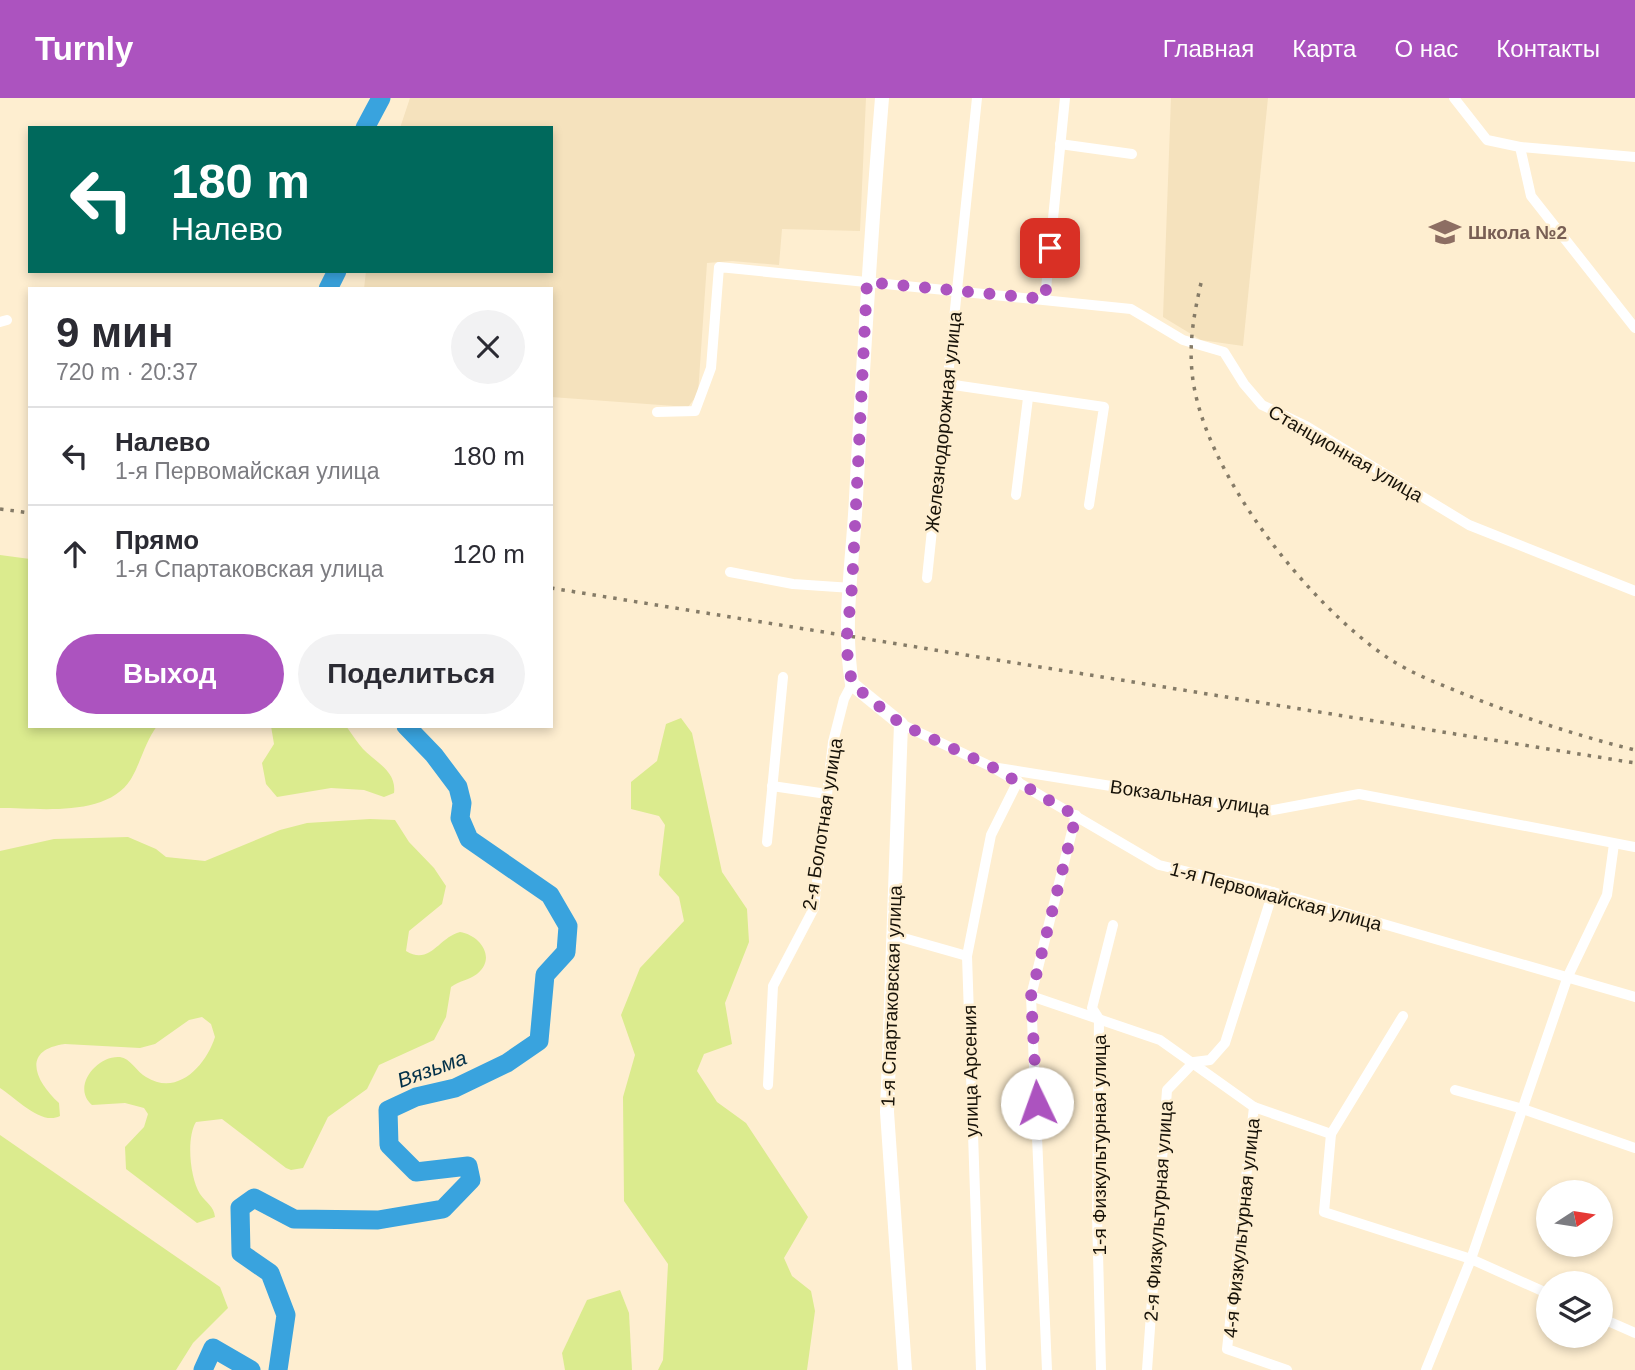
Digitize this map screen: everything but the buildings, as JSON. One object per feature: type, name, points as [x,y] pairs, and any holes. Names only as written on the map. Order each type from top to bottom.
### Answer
[{"type":"street","points":[[881,98],[867,282],[852,587],[846,645],[852,684],[901,724]]},
{"type":"street","name":"Железнодорожная улица","points":[[928,578],[977,98]]},
{"type":"street","points":[[1045,299],[1065,98]]},
{"type":"street","points":[[1454,98],[1487,140],[1520,147],[1635,157]]},
{"type":"street","points":[[1060,144],[1132,154]]},
{"type":"street","points":[[1520,147],[1531,196],[1635,328]]},
{"type":"street","name":"Станционная улица","points":[[657,412],[695,411],[711,368],[719,267],[1131,309],[1183,340],[1224,352],[1244,384],[1262,405],[1306,426],[1469,525],[1635,591]]},
{"type":"street","points":[[947,384],[1028,398],[1104,407],[1089,505]]},
{"type":"street","points":[[1016,495],[1028,398]]},
{"type":"street","points":[[730,572],[793,584],[852,587]]},
{"type":"street","points":[[767,842],[783,677]]},
{"type":"street","name":"2-я Болотная улица","points":[[768,1085],[773,986],[814,908],[834,742],[844,699],[852,684]]},
{"type":"street","name":"1-я Первомайская улица","points":[[901,724],[1018,781],[1159,865],[1273,892],[1635,997]]},
{"type":"street","name":"1-я Спартаковская улица","points":[[901,724],[887,1112],[905,1370]]},
{"type":"street","name":"Вокзальная улица","points":[[992,767],[1268,811],[1359,794],[1635,847]]},
{"type":"street","name":"улица Арсения","points":[[981,1370],[967,956],[991,835],[1018,781]]},
{"type":"street","points":[[772,786],[827,794]]},
{"type":"street","points":[[1047,1370],[1031,996],[1076,816]]},
{"type":"street","points":[[1426,1370],[1471,1259],[1568,976],[1607,895],[1614,845]]},
{"type":"street","name":"2-я Физкультурная улица","points":[[1147,1370],[1167,1090],[1194,1062],[1210,1060],[1225,1043],[1273,892]]},
{"type":"street","name":"1-я Физкультурная улица","points":[[1101,1370],[1097,1214],[1099,1020],[1092,1007],[1113,925]]},
{"type":"street","points":[[893,935],[967,956]]},
{"type":"street","points":[[1031,996],[1160,1040],[1254,1107],[1331,1134]]},
{"type":"street","points":[[1403,1016],[1331,1134],[1324,1212],[1471,1259],[1536,1288]]},
{"type":"street","points":[[1455,1090],[1523,1109],[1635,1148]]},
{"type":"street","name":"4-я Физкультурная улица","points":[[1254,1107],[1227,1349],[1287,1370]]},
{"type":"street","points":[[1613,1323],[1635,1333]]},
{"type":"shaded area","points":[[410,98],[866,98],[860,231],[782,229],[779,265],[732,261],[707,263],[698,394],[688,407],[553,397],[553,287],[364,287],[366,273],[553,273],[553,126],[401,126]]},
{"type":"shaded area","points":[[1171,98],[1268,98],[1243,346],[1201,340],[1163,317]]},
{"type":"green space","points":[[0,555],[28,559],[28,728],[156,728],[131,779],[120,791],[106,800],[71,808],[0,808]]},
{"type":"green space","points":[[681,718],[692,733],[722,872],[747,909],[749,942],[725,1003],[732,1044],[704,1054],[697,1071],[717,1102],[746,1123],[808,1217],[784,1258],[792,1276],[811,1291],[815,1311],[807,1370],[658,1370],[663,1360],[668,1264],[624,1201],[623,1097],[635,1055],[621,1015],[640,968],[684,921],[679,897],[659,875],[665,825],[659,816],[631,809],[631,782],[657,761],[666,724]]},
{"type":"green space","points":[[271,728],[347,728],[363,749],[389,773],[394,793],[384,797],[364,790],[331,788],[277,797],[266,784],[262,763],[274,744]]},
{"type":"green space","points":[[395,820],[409,842],[434,868],[446,886],[442,904],[409,931],[406,951],[414,955],[428,953],[460,932],[479,942],[484,948],[486,961],[477,974],[451,987],[446,1017],[434,1040],[379,1065],[367,1089],[328,1117],[303,1168],[286,1168],[222,1119],[196,1122],[190,1148],[192,1168],[200,1194],[211,1207],[215,1217],[197,1223],[126,1169],[125,1147],[144,1127],[148,1114],[144,1108],[125,1103],[92,1105],[84,1090],[86,1081],[95,1067],[103,1061],[120,1057],[146,1077],[158,1082],[180,1081],[198,1067],[215,1037],[211,1024],[202,1017],[189,1020],[155,1044],[140,1048],[65,1044],[51,1047],[42,1053],[37,1060],[39,1077],[59,1103],[60,1116],[53,1118],[37,1114],[0,1088],[0,851],[54,839],[128,837],[156,849],[166,857],[205,861],[280,830],[307,823]]},
{"type":"green space","points":[[0,1135],[220,1287],[228,1308],[193,1343],[176,1370],[0,1370]]},
{"type":"green space","points":[[620,1290],[629,1313],[632,1370],[565,1370],[562,1353],[587,1300]]},
{"type":"waterway","name":"Вязьма","points":[[366,126],[381,98]]},
{"type":"waterway","name":"Вязьма","points":[[329,287],[336,273]]},
{"type":"waterway","name":"Вязьма","points":[[278,1370],[286,1315],[270,1273],[241,1253],[240,1208],[254,1198],[294,1219],[378,1220],[443,1209],[471,1180],[468,1166],[416,1172],[389,1145],[388,1110],[416,1097],[455,1088],[507,1063],[539,1041],[545,975],[566,952],[568,926],[550,895],[469,839],[460,818],[462,803],[458,787],[434,755],[408,728]]},
{"type":"waterway","name":"Вязьма","points":[[203,1370],[213,1348],[251,1370]]},
{"type":"railway","points":[[1201,283],[1191,349],[1192,372],[1200,410],[1215,450],[1237,491],[1263,532],[1293,570],[1357,634],[1397,664],[1469,696],[1531,719],[1635,750]]},
{"type":"railway","points":[[0,509],[28,513]]},
{"type":"railway","points":[[553,588],[1635,763]]},
{"type":"place","name":"Школа №2","points":[[1445,232]]},
{"type":"route","points":[[1037,1103],[1031,996],[1076,816],[992,767],[901,724],[852,684],[846,645],[852,587],[867,282],[1045,299],[1050,248]]}]
